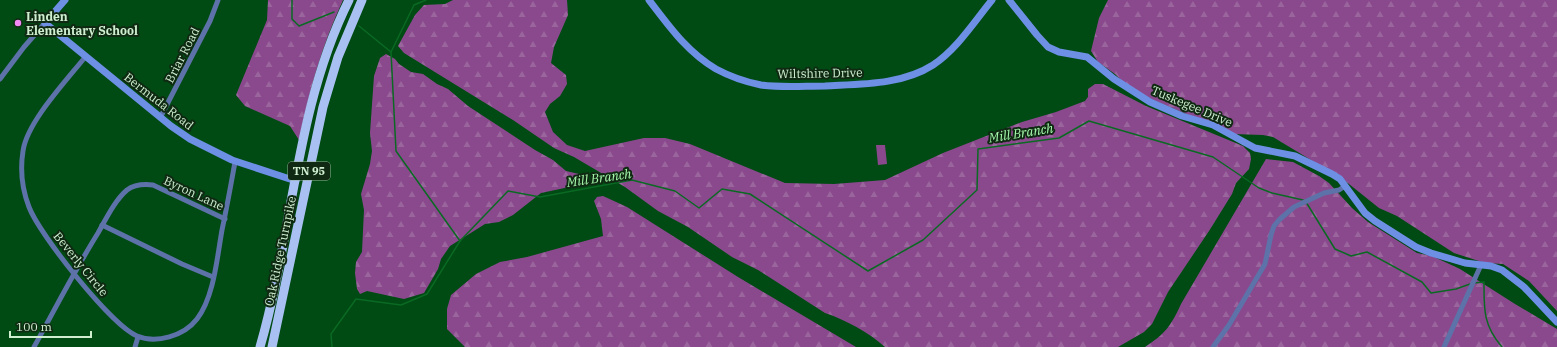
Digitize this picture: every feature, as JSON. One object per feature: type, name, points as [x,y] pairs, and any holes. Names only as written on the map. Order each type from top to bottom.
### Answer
[{"type":"highway","name":"Oak Ridge Turnpike","points":[[260,347],[309,115],[317,84],[336,28],[349,0]]},
{"type":"highway","name":"Oak Ridge Turnpike","points":[[272,347],[323,107],[340,52],[362,0]]},
{"type":"highway","points":[[296,181],[306,184]]},
{"type":"street","points":[[0,79],[65,0]]},
{"type":"street","name":"Briar Road","points":[[160,118],[210,21],[218,0]]},
{"type":"street","name":"Wiltshire Drive","points":[[649,0],[684,44],[692,52],[716,68],[737,78],[761,85],[801,86],[862,84],[890,81],[924,70],[948,52],[992,0]]},
{"type":"street","name":"Tuskegee Drive","points":[[1009,0],[1048,47],[1059,52],[1087,56],[1114,79],[1150,102],[1182,116],[1213,125],[1255,148],[1263,151],[1289,154],[1304,159],[1336,177],[1345,186],[1365,213],[1416,247],[1465,263],[1491,266],[1502,270],[1524,287],[1557,322]]},
{"type":"street","name":"Bermuda Road","points":[[45,23],[160,118],[190,139],[235,162],[296,181]]},
{"type":"street","name":"Beverly Circle","points":[[86,56],[32,126],[23,149],[21,166],[22,182],[30,209],[38,225],[74,273],[112,318],[138,337]]},
{"type":"street","points":[[135,347],[138,337],[151,339],[164,338],[187,329],[203,310],[213,277],[235,162]]},
{"type":"street","name":"Byron Lane","points":[[34,347],[102,225],[126,191],[137,185],[153,185],[225,219]]},
{"type":"street","points":[[1213,347],[1230,325],[1265,264],[1274,226],[1294,207],[1329,191],[1339,190],[1345,186]]},
{"type":"street","points":[[102,225],[182,264],[213,277]]},
{"type":"street","points":[[1444,347],[1481,265]]},
{"type":"green space","points":[[268,0],[343,0],[335,17],[317,68],[299,140],[290,126],[245,106],[236,95],[267,20]]},
{"type":"green space","points":[[453,0],[567,0],[568,15],[554,47],[551,63],[566,75],[567,84],[560,96],[550,104],[545,112],[553,132],[567,145],[585,151],[644,138],[665,138],[690,144],[785,183],[834,184],[885,180],[943,153],[1022,122],[1056,112],[1085,101],[1088,97],[1088,89],[1095,84],[1103,84],[1146,106],[1243,146],[1250,153],[1251,159],[1249,169],[1236,183],[1232,194],[1209,231],[1168,292],[1152,324],[1144,332],[1118,347],[885,347],[856,327],[825,313],[758,270],[732,257],[688,227],[658,211],[625,187],[574,157],[554,148],[513,120],[404,53],[398,46],[415,15],[424,5],[445,4]]},
{"type":"green space","points":[[1108,0],[1557,0],[1557,311],[1529,281],[1503,264],[1485,263],[1454,253],[1397,216],[1379,208],[1344,180],[1273,137],[1263,135],[1234,134],[1153,100],[1123,82],[1115,74],[1098,62],[1091,51],[1099,18]]},
{"type":"green space","points":[[386,54],[395,59],[399,64],[411,72],[423,74],[437,84],[448,89],[468,106],[535,150],[553,160],[566,171],[579,174],[589,180],[588,183],[541,193],[513,215],[499,222],[485,224],[450,246],[441,259],[438,269],[424,293],[404,299],[367,291],[360,294],[357,289],[355,273],[356,262],[362,252],[364,210],[361,194],[370,164],[372,151],[370,133],[374,76],[380,58]]},
{"type":"green space","points":[[876,145],[885,145],[887,164],[878,165]]},
{"type":"green space","points":[[1266,159],[1293,162],[1319,176],[1329,183],[1352,208],[1368,222],[1417,253],[1432,256],[1460,269],[1557,329],[1557,347],[1145,347],[1158,338],[1167,329]]},
{"type":"green space","points":[[603,196],[627,207],[738,277],[856,347],[465,347],[447,329],[447,309],[451,295],[476,274],[500,262],[527,257],[603,236],[601,219],[594,201],[597,197]]},
{"type":"waterway","points":[[292,0],[292,19],[299,26],[334,12]]},
{"type":"waterway","points":[[426,0],[414,5],[391,52],[396,151],[460,241]]},
{"type":"waterway","points":[[359,26],[391,52]]},
{"type":"waterway","name":"Mill Branch","points":[[332,347],[331,334],[356,299],[401,305],[427,294],[460,241],[508,191],[540,197],[632,180],[675,191],[699,208],[722,189],[750,194],[868,271],[923,240],[977,190],[978,149],[1059,138],[1089,121],[1213,157],[1259,188],[1272,193],[1303,200]]},
{"type":"waterway","name":"Mill Branch","points":[[1306,202],[1335,249],[1351,256],[1367,252],[1422,282],[1431,293],[1456,289],[1470,284]]},
{"type":"waterway","name":"Mill Branch","points":[[1474,283],[1484,282],[1484,300],[1488,324],[1502,347]]},
{"type":"place","name":"Linden Elementary School","points":[[18,23]]}]
